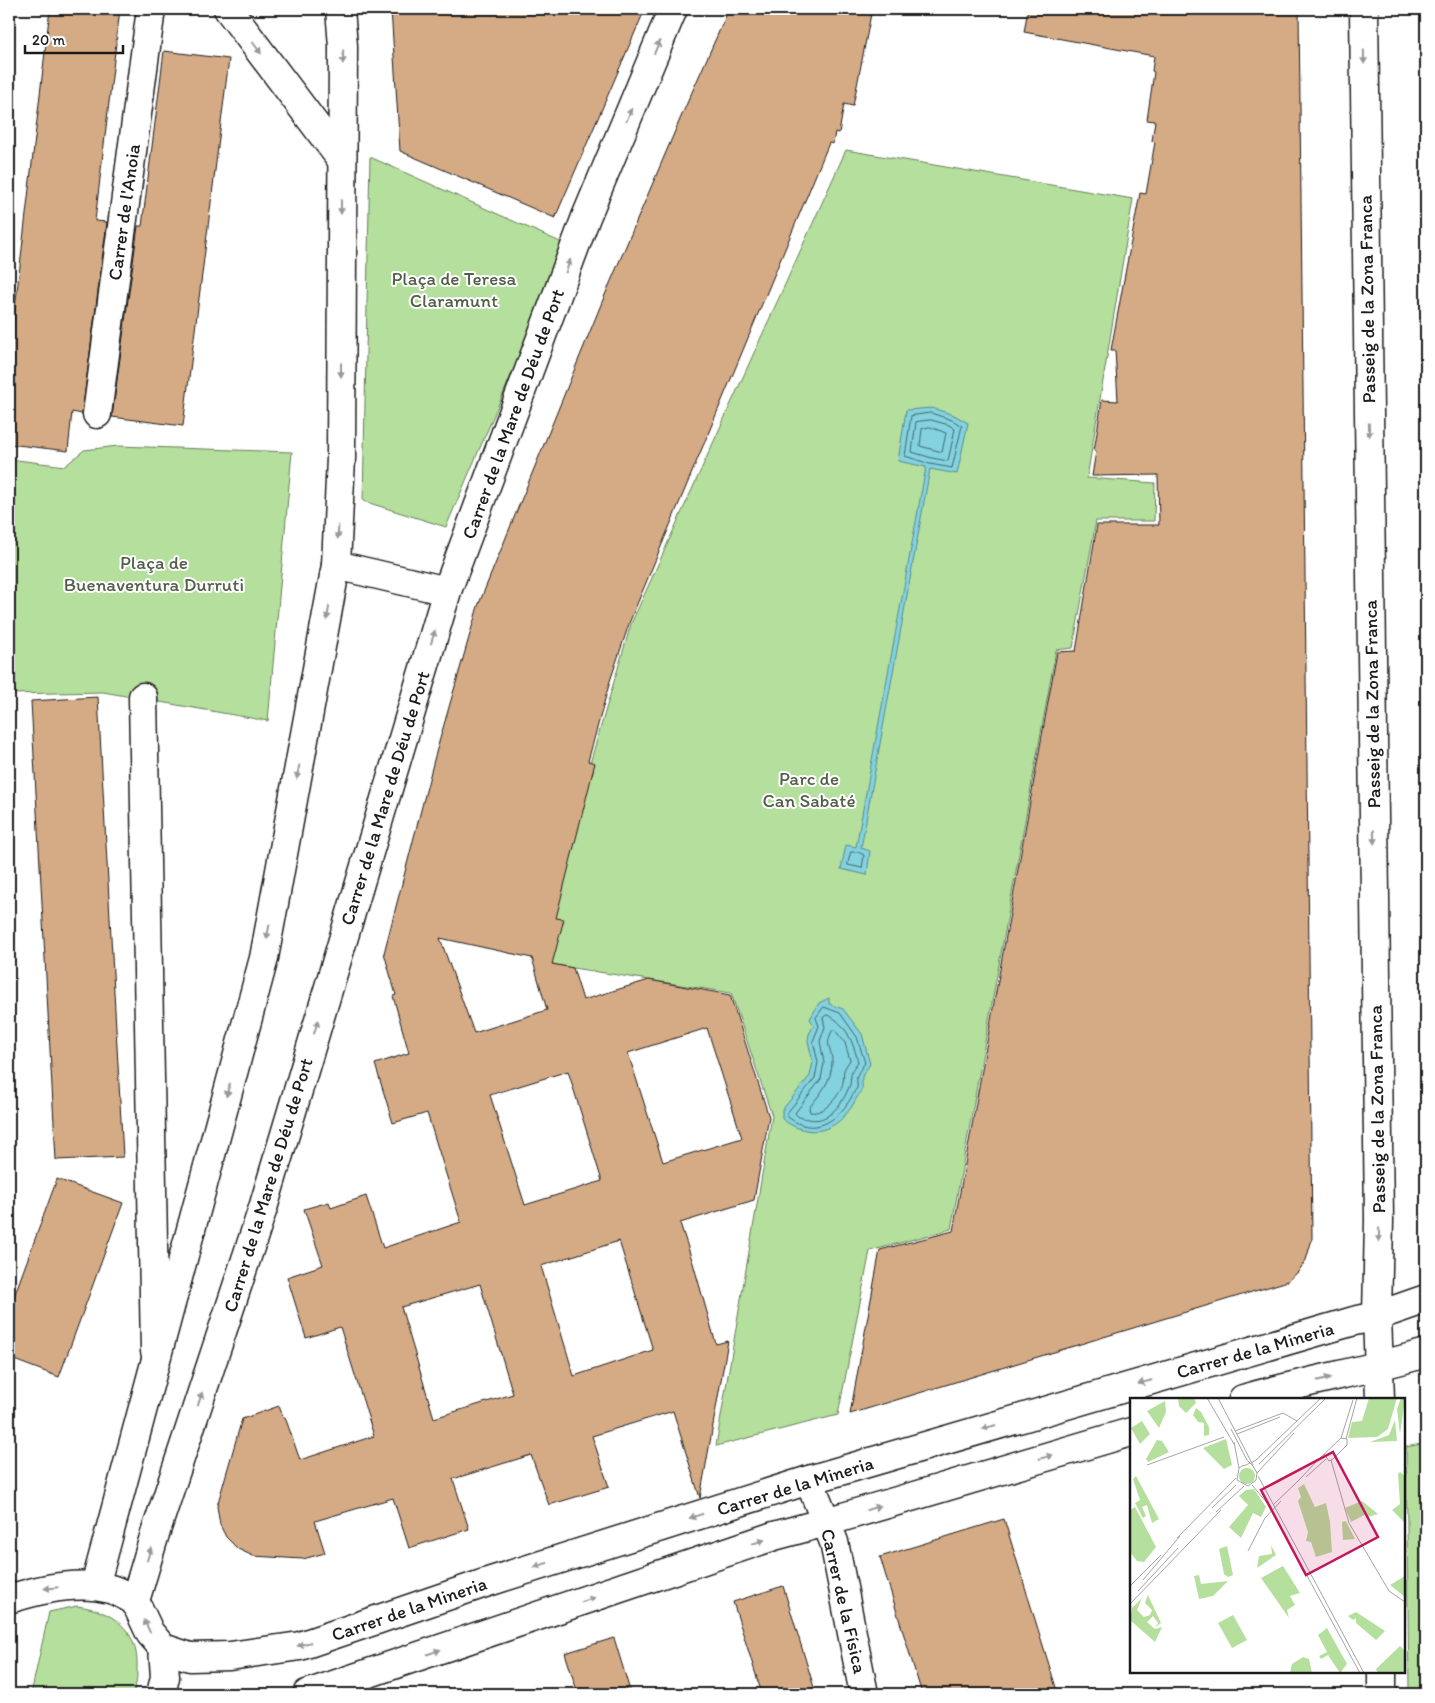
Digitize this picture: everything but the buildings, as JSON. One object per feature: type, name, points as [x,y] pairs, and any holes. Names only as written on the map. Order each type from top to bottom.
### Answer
[{"type":"street","name":"Carrer de l'Anoia","points":[[97,414],[151,9]]},
{"type":"street","points":[[228,9],[341,159]]},
{"type":"street","points":[[95,1586],[264,958],[336,565],[341,458],[343,46],[340,9]]},
{"type":"street","name":"Carrer de la Mare de Déu de Port","points":[[135,1601],[150,1550],[263,1208],[447,590],[586,217],[673,9]]},
{"type":"street","name":"Passeig de la Zona Franca","points":[[1364,9],[1379,1220],[1377,1316],[1380,1398]]},
{"type":"street","points":[[336,565],[447,590]]},
{"type":"street","points":[[143,697],[155,1360]]},
{"type":"street","name":"Carrer de la Mineria","points":[[163,1648],[190,1658],[230,1656],[300,1646],[488,1582],[809,1480],[1354,1321],[1377,1316],[1426,1299]]},
{"type":"street","points":[[1247,1398],[1379,1367],[1426,1353]]},
{"type":"street","points":[[307,1694],[774,1536],[1130,1432]]},
{"type":"street","name":"Carrer de la Física","points":[[809,1480],[834,1542],[864,1694]]},
{"type":"street","points":[[9,1599],[50,1588],[95,1586],[112,1590],[135,1601],[150,1633],[163,1648],[165,1677],[161,1694]]},
{"type":"street","points":[[1382,1673],[1382,1694]]},
{"type":"green space","name":"Parc de Can Sabaté","points":[[846,150],[1133,199],[1087,478],[1155,483],[1154,521],[1096,521],[1073,648],[1056,650],[951,1229],[870,1251],[838,1415],[716,1446],[772,1116],[731,993],[532,960],[631,624]]},
{"type":"green space","name":"Plaça de Teresa Claramunt","points":[[370,157],[567,245],[446,527],[363,501]]},
{"type":"green space","name":"Plaça de Buenaventura Durruti","points":[[118,446],[292,452],[268,721],[103,692],[9,694],[9,459],[65,466],[84,450]]},
{"type":"green space","points":[[1426,1443],[1426,1694],[1409,1694],[1406,1447]]},
{"type":"green space","points":[[77,1606],[90,1608],[112,1617],[128,1633],[133,1643],[137,1668],[135,1688],[132,1694],[31,1694],[49,1612]]},
{"type":"water","points":[[932,408],[954,415],[968,423],[957,474],[930,469],[861,848],[870,851],[867,875],[841,869],[846,845],[856,847],[926,467],[898,461],[906,410]]},
{"type":"water","points":[[829,998],[829,1004],[843,1009],[862,1034],[870,1064],[862,1077],[861,1091],[847,1113],[840,1121],[831,1126],[813,1131],[792,1126],[782,1119],[782,1110],[810,1076],[813,1062],[808,1041],[809,1034],[814,1025],[810,1019],[819,1003]]}]
